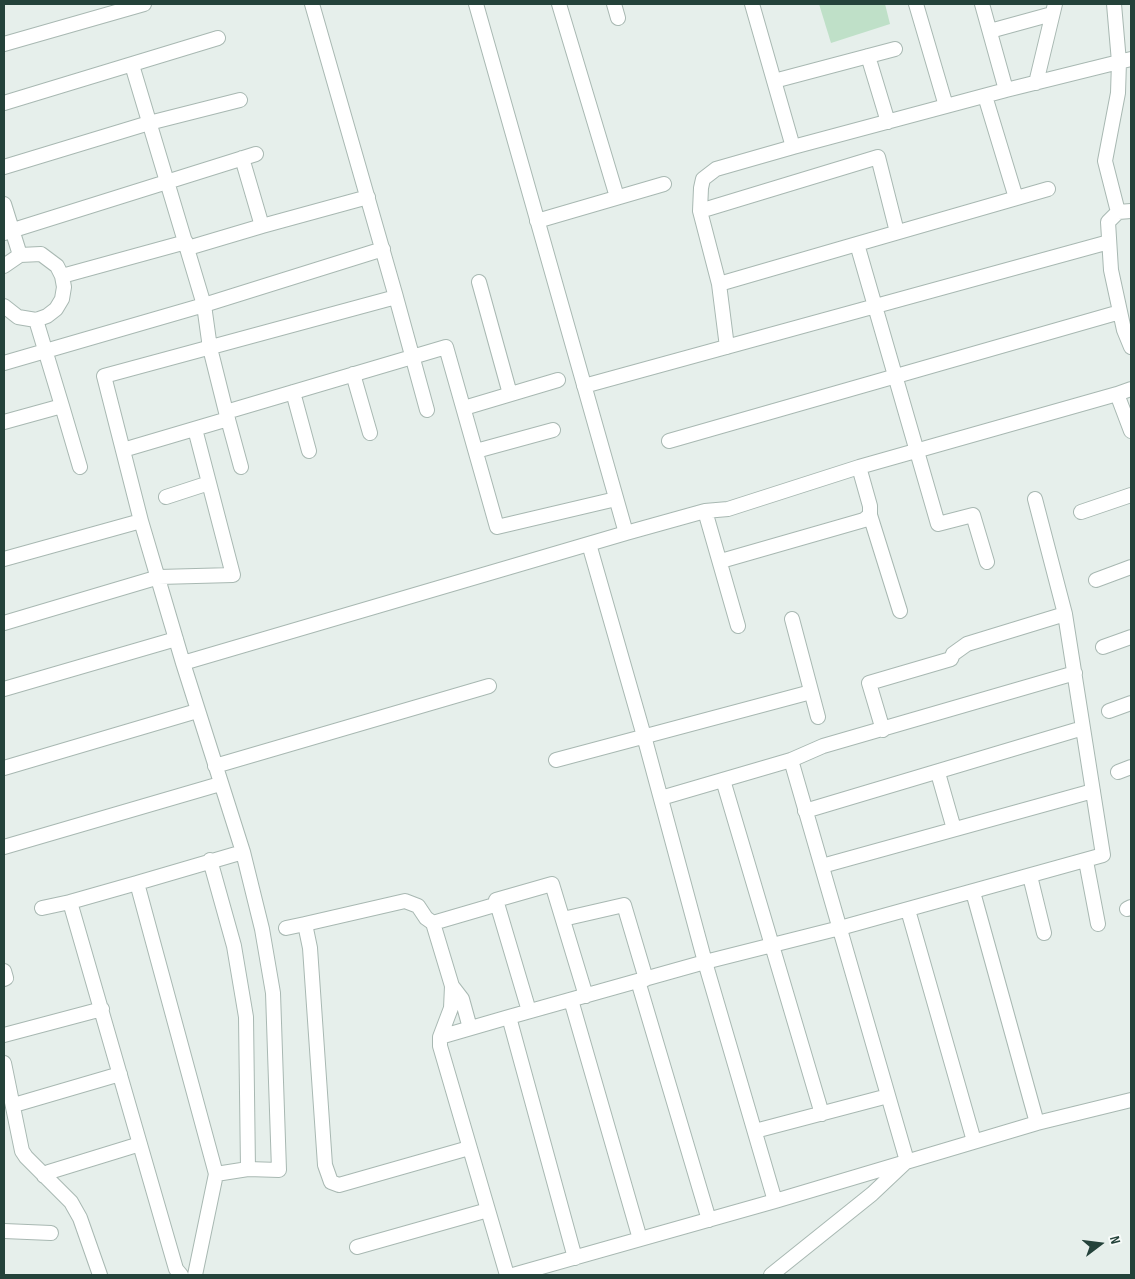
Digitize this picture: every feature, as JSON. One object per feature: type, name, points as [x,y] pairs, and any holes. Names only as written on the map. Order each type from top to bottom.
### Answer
[{"type":"street","points":[[4,44],[144,4]]},
{"type":"street","points":[[312,4],[414,356],[427,410]]},
{"type":"street","points":[[476,4],[626,533]]},
{"type":"street","points":[[559,4],[617,197]]},
{"type":"street","points":[[614,4],[618,18]]},
{"type":"street","points":[[752,4],[792,147]]},
{"type":"street","points":[[916,4],[946,106]]},
{"type":"street","points":[[982,4],[1006,90]]},
{"type":"street","points":[[1114,4],[1125,60],[1105,161],[1125,211],[1108,222],[1111,270],[1124,330],[1131,347]]},
{"type":"street","points":[[990,31],[1053,9]]},
{"type":"street","points":[[1036,83],[1053,9]]},
{"type":"street","points":[[4,103],[218,38]]},
{"type":"street","points":[[774,81],[895,49]]},
{"type":"street","points":[[868,56],[888,122]]},
{"type":"street","points":[[727,347],[719,284],[700,211],[700,188],[703,179],[716,169],[792,147],[1125,60]]},
{"type":"street","points":[[132,65],[169,182],[204,305],[210,348],[241,467]]},
{"type":"street","points":[[985,96],[1016,198]]},
{"type":"street","points":[[4,167],[149,123],[240,100]]},
{"type":"street","points":[[8,232],[256,154]]},
{"type":"street","points":[[700,211],[878,157],[897,232]]},
{"type":"street","points":[[242,158],[262,226]]},
{"type":"street","points":[[537,221],[664,184]]},
{"type":"street","points":[[719,284],[1048,189]]},
{"type":"street","points":[[62,276],[262,226],[368,197]]},
{"type":"street","points":[[4,204],[8,232],[20,254]]},
{"type":"street","points":[[584,386],[1109,242]]},
{"type":"street","points":[[857,244],[938,524],[973,515],[987,562]]},
{"type":"street","points":[[4,362],[204,305],[383,249]]},
{"type":"street","points":[[4,266],[20,254],[41,254],[58,266],[64,287],[62,299],[56,309],[47,316],[36,320],[18,317],[4,306]]},
{"type":"street","points":[[479,282],[510,394]]},
{"type":"street","points":[[216,1174],[248,1169],[279,1170],[273,993],[262,929],[243,852],[197,711],[141,521],[104,376],[396,297]]},
{"type":"street","points":[[669,441],[1120,312]]},
{"type":"street","points":[[36,320],[80,467]]},
{"type":"street","points":[[123,450],[195,429],[227,415],[293,392],[446,346],[497,527],[616,498]]},
{"type":"street","points":[[353,374],[370,434]]},
{"type":"street","points":[[464,408],[558,380]]},
{"type":"street","points":[[183,663],[626,533],[705,511],[728,509],[916,450],[1131,389]]},
{"type":"street","points":[[293,392],[309,451]]},
{"type":"street","points":[[1117,394],[1131,431]]},
{"type":"street","points":[[4,422],[62,406]]},
{"type":"street","points":[[4,623],[159,578],[233,575],[195,429]]},
{"type":"street","points":[[476,451],[553,430]]},
{"type":"street","points":[[859,467],[870,506],[870,515],[900,610]]},
{"type":"street","points":[[166,497],[209,483]]},
{"type":"street","points":[[1081,512],[1131,495]]},
{"type":"street","points":[[440,1036],[705,962],[908,910],[1104,855],[1065,614],[1035,499]]},
{"type":"street","points":[[705,511],[738,626]]},
{"type":"street","points":[[720,561],[864,520],[870,515]]},
{"type":"street","points":[[4,559],[141,521]]},
{"type":"street","points":[[589,544],[644,736],[705,962],[775,1201]]},
{"type":"street","points":[[1096,580],[1131,567]]},
{"type":"street","points":[[882,730],[869,683],[951,659],[953,654],[967,644],[1065,614]]},
{"type":"street","points":[[792,619],[818,717]]},
{"type":"street","points":[[1103,647],[1131,637]]},
{"type":"street","points":[[4,689],[176,639]]},
{"type":"street","points":[[661,798],[791,760],[823,746],[1075,673]]},
{"type":"street","points":[[215,766],[489,686]]},
{"type":"street","points":[[556,760],[811,692]]},
{"type":"street","points":[[1109,711],[1131,703]]},
{"type":"street","points":[[4,768],[197,711]]},
{"type":"street","points":[[805,811],[938,773],[1083,728]]},
{"type":"street","points":[[791,760],[907,1161]]},
{"type":"street","points":[[1118,772],[1131,767]]},
{"type":"street","points":[[938,773],[954,829]]},
{"type":"street","points":[[723,780],[822,1114]]},
{"type":"street","points":[[4,846],[220,784]]},
{"type":"street","points":[[822,866],[1093,791]]},
{"type":"street","points":[[42,908],[70,902],[243,852]]},
{"type":"street","points":[[210,860],[234,946],[246,1018],[248,1169]]},
{"type":"street","points":[[1086,861],[1098,924]]},
{"type":"street","points":[[1030,876],[1044,933]]},
{"type":"street","points":[[137,883],[216,1174],[195,1275]]},
{"type":"street","points":[[529,1011],[496,900],[552,884],[586,996]]},
{"type":"street","points":[[973,892],[1037,1123]]},
{"type":"street","points":[[286,928],[405,901],[418,906],[426,918],[434,923],[452,986],[451,1008],[440,1036],[440,1046],[507,1275]]},
{"type":"street","points":[[70,902],[176,1269],[181,1275]]},
{"type":"street","points":[[434,923],[498,904]]},
{"type":"street","points":[[563,919],[624,904],[642,980],[709,1220]]},
{"type":"street","points":[[908,910],[974,1141]]},
{"type":"street","points":[[305,924],[314,986],[325,1165],[331,1182],[339,1185],[469,1148]]},
{"type":"street","points":[[4,971],[6,978],[4,979]]},
{"type":"street","points":[[452,986],[462,999],[470,1028]]},
{"type":"street","points":[[571,1000],[640,1239]]},
{"type":"street","points":[[4,1035],[102,1009]]},
{"type":"street","points":[[509,1018],[575,1258]]},
{"type":"street","points":[[4,1063],[22,1151],[71,1202],[80,1218],[100,1275]]},
{"type":"street","points":[[14,1105],[120,1074]]},
{"type":"street","points":[[755,1132],[888,1096]]},
{"type":"street","points":[[513,1275],[775,1201],[1037,1123],[1131,1100]]},
{"type":"street","points":[[44,1176],[49,1172],[140,1144]]},
{"type":"street","points":[[771,1275],[872,1194],[907,1161]]},
{"type":"street","points":[[357,1247],[488,1210]]},
{"type":"street","points":[[4,1231],[52,1233]]},
{"type":"green space","points":[[819,4],[885,4],[890,24],[831,43]]}]
